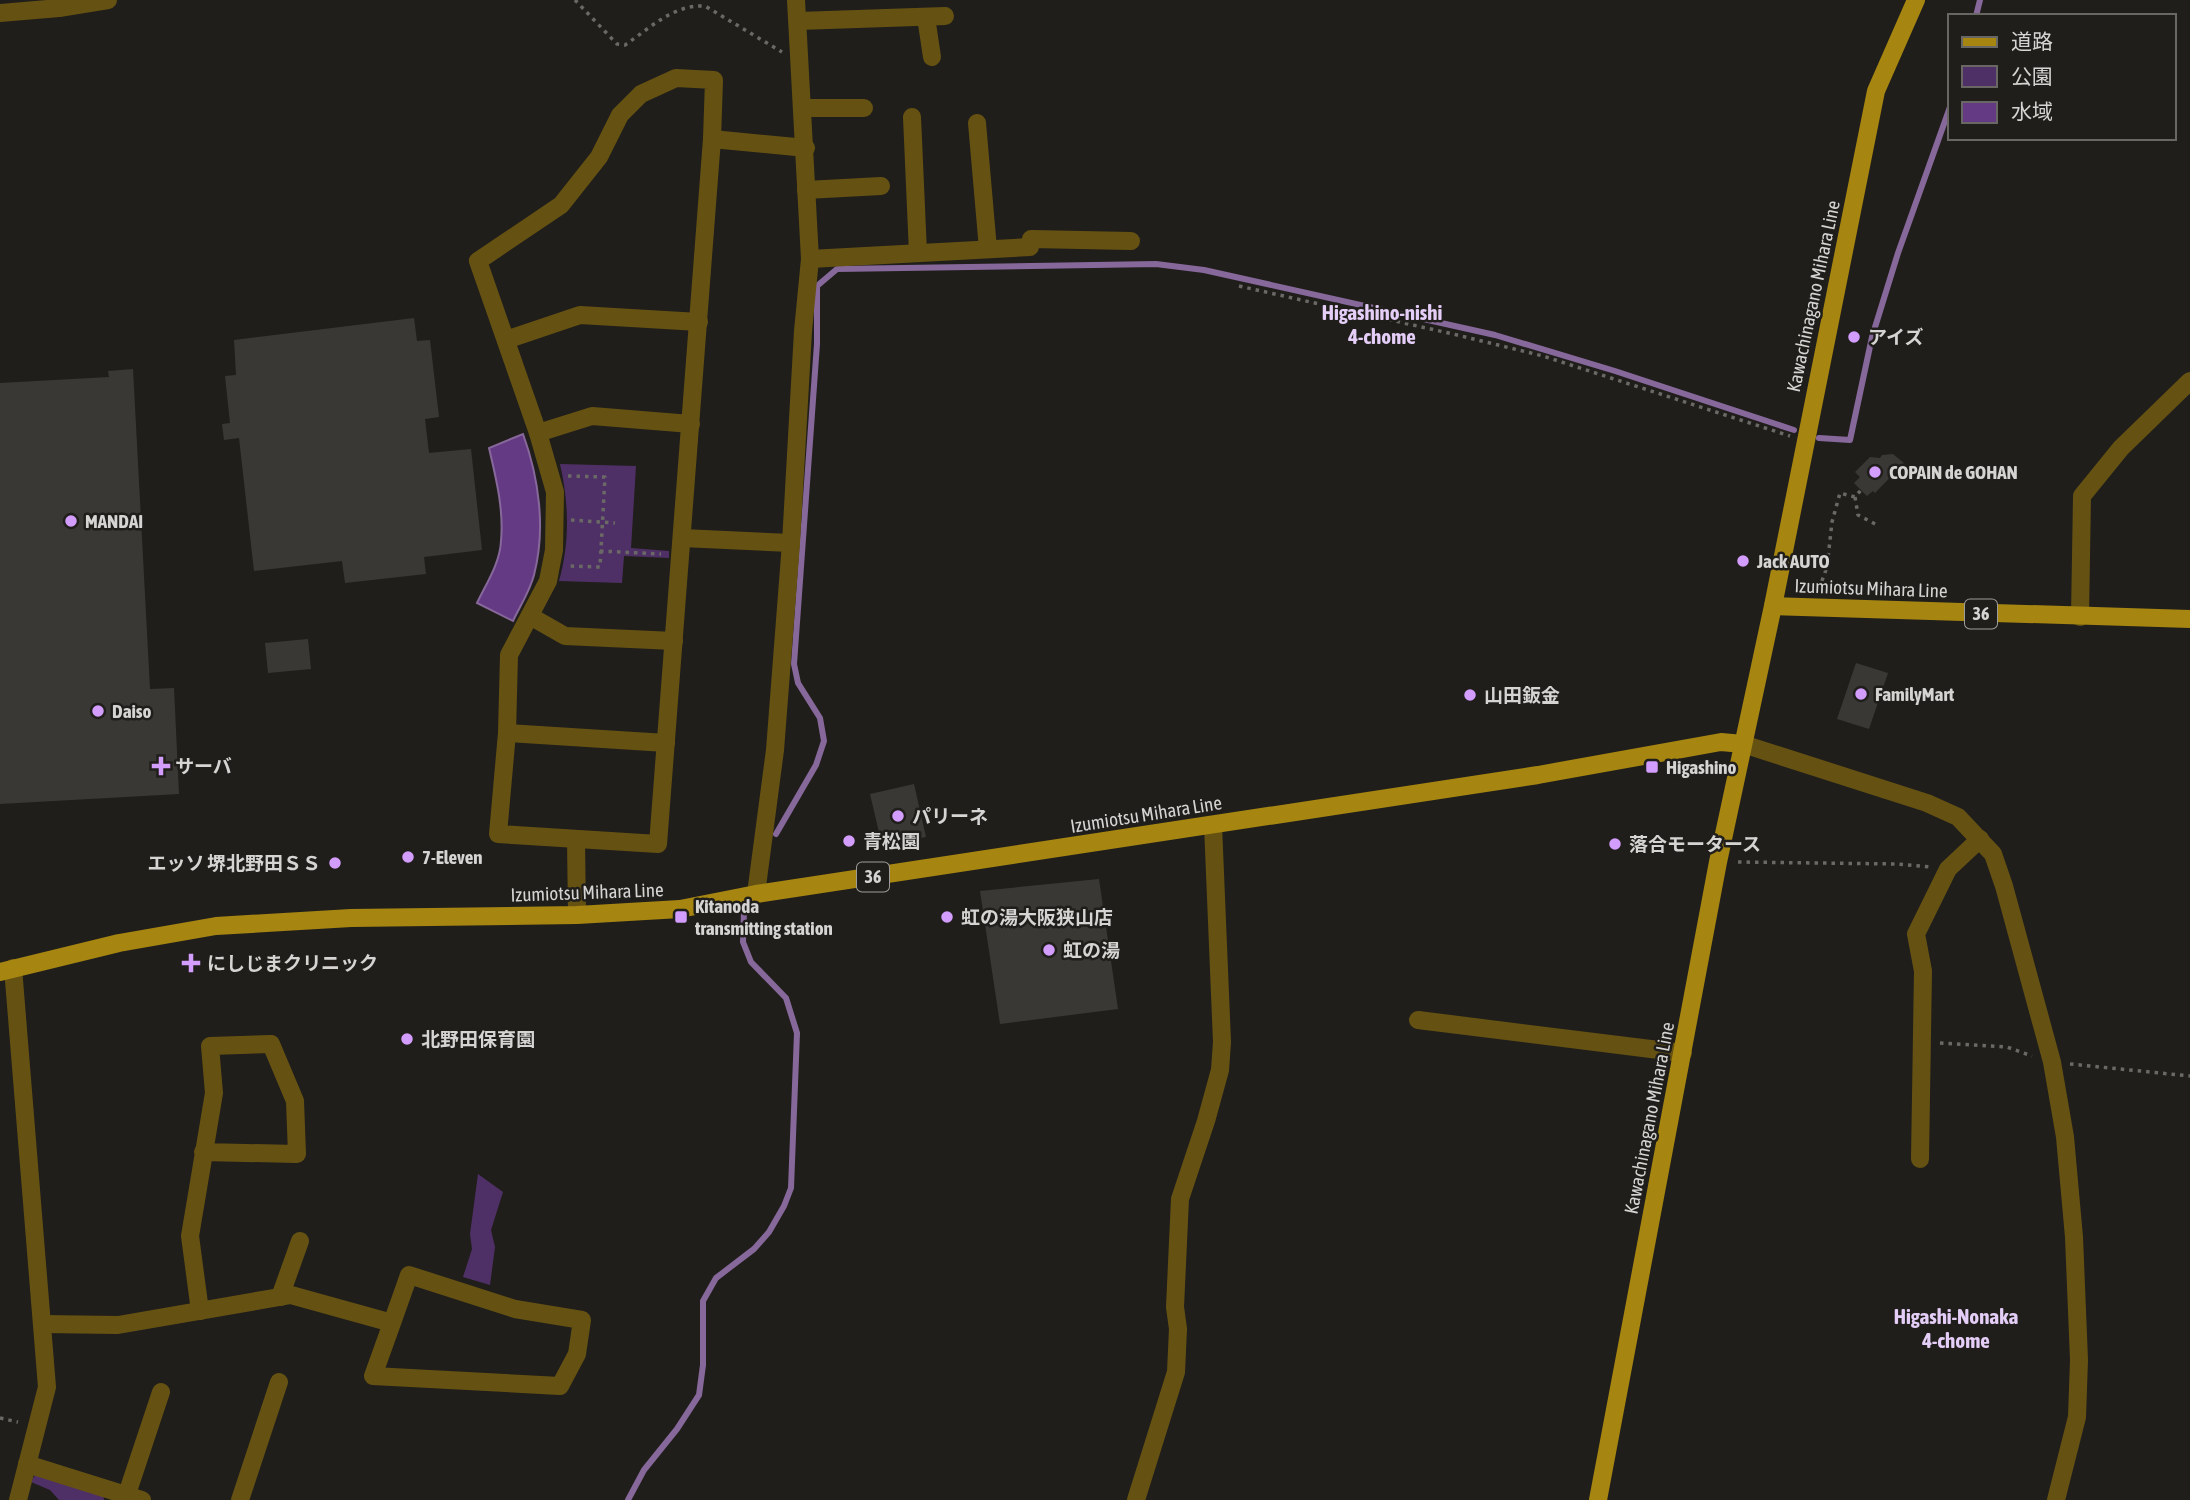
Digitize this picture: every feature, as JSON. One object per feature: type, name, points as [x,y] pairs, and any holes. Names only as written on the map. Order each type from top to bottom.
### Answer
[{"type":"main road","name":"Kawachinagano Mihara Line","points":[[1773,606],[1877,91],[1916,0]]},
{"type":"main road","name":"Izumiotsu Mihara Line","points":[[7,970],[119,943],[216,926],[351,918],[577,915],[680,909],[756,894],[1538,775],[1721,742],[1744,744],[1773,606],[2190,619]]},
{"type":"main road","name":"Kawachinagano Mihara Line","points":[[1598,1500],[1718,862],[1744,744]]},
{"type":"street","points":[[0,13],[108,0]]},
{"type":"street","points":[[756,894],[775,750],[810,259],[796,0]]},
{"type":"street","points":[[926,16],[932,57]]},
{"type":"street","points":[[798,20],[945,16]]},
{"type":"street","points":[[676,78],[714,80],[712,139],[658,844],[498,834],[507,733],[509,655],[548,581],[554,550],[555,492],[538,433],[478,261],[561,205],[600,157],[620,115],[640,94],[676,78]]},
{"type":"street","points":[[803,108],[864,108]]},
{"type":"street","points":[[912,117],[918,253]]},
{"type":"street","points":[[977,122],[988,250]]},
{"type":"street","points":[[712,139],[806,148]]},
{"type":"street","points":[[806,190],[881,186]]},
{"type":"street","points":[[810,259],[1030,247],[1031,239],[1131,241]]},
{"type":"street","points":[[506,340],[580,315],[699,322]]},
{"type":"street","points":[[2080,617],[2082,496],[2121,448],[2190,381]]},
{"type":"street","points":[[538,433],[592,416],[691,424]]},
{"type":"street","points":[[681,547],[791,543]]},
{"type":"street","points":[[530,616],[565,636],[674,641]]},
{"type":"street","points":[[507,733],[666,743]]},
{"type":"street","points":[[1744,744],[1927,803],[1958,817],[1993,854],[2055,1072],[2065,1137],[2074,1237],[2078,1394],[2077,1417],[2056,1500]]},
{"type":"street","points":[[1136,1500],[1176,1372],[1178,1329],[1175,1307],[1180,1199],[1220,1070],[1222,1042],[1213,825]]},
{"type":"street","points":[[1920,1159],[1923,971],[1916,934],[1948,869],[1980,839]]},
{"type":"street","points":[[576,840],[577,915]]},
{"type":"street","points":[[7,970],[47,1387],[18,1500]]},
{"type":"street","points":[[1418,1020],[1683,1053]]},
{"type":"street","points":[[200,1311],[190,1236],[203,1152],[214,1093],[210,1046],[271,1044],[295,1101],[297,1154],[203,1152]]},
{"type":"street","points":[[279,1297],[300,1241]]},
{"type":"street","points":[[410,1275],[515,1309],[582,1320],[577,1353],[560,1386],[373,1376],[392,1323],[410,1275]]},
{"type":"street","points":[[42,1324],[118,1325],[291,1296],[392,1323]]},
{"type":"street","points":[[240,1500],[279,1382]]},
{"type":"street","points":[[27,1464],[131,1498],[161,1392]]},
{"type":"path","points":[[575,0],[617,44],[625,45],[678,8],[705,6],[800,63]]},
{"type":"path","points":[[1239,286],[1543,356],[1805,441]]},
{"type":"path","points":[[551,475],[605,477],[600,566],[551,566]]},
{"type":"path","points":[[1861,489],[1855,497],[1858,515],[1879,526]]},
{"type":"path","points":[[1813,607],[1827,567],[1836,502],[1840,493],[1855,497]]},
{"type":"path","points":[[555,519],[615,523]]},
{"type":"path","points":[[600,551],[681,547]]},
{"type":"path","points":[[1718,862],[1896,864],[1948,869]]},
{"type":"green space","points":[[560,464],[636,466],[631,548],[669,551],[669,558],[624,556],[622,583],[559,581],[567,523]]},
{"type":"green space","points":[[478,1174],[503,1192],[491,1230],[495,1247],[490,1285],[463,1277],[472,1249],[470,1234]]},
{"type":"green space","points":[[36,1473],[103,1494],[104,1500],[59,1500],[50,1490],[31,1482]]},
{"type":"water","points":[[523,434],[537,486],[540,540],[532,581],[513,621],[477,603],[495,565],[502,529],[497,482],[489,448]]},
{"type":"building","points":[[414,318],[417,341],[430,340],[439,417],[425,419],[429,453],[471,449],[482,550],[424,557],[426,574],[345,583],[342,561],[254,571],[239,438],[224,440],[222,424],[230,423],[225,376],[236,375],[234,340]]},
{"type":"building","name":"MANDAI","points":[[133,369],[150,689],[174,688],[179,794],[0,804],[0,383],[109,377],[108,371]]},
{"type":"building","points":[[1893,454],[1904,463],[1875,493],[1873,491],[1867,496],[1854,483],[1860,477],[1855,472],[1870,457],[1880,458],[1882,455]]},
{"type":"building","points":[[308,639],[311,669],[268,673],[265,643]]},
{"type":"building","points":[[1856,663],[1888,673],[1869,729],[1837,719]]},
{"type":"building","name":"パリーネ","points":[[914,784],[926,837],[882,845],[870,794]]},
{"type":"building","name":"虹の湯","points":[[1099,879],[1118,1009],[1000,1024],[980,891]]},
{"type":"waterway","points":[[1976,14],[1980,0]]},
{"type":"waterway","points":[[1819,438],[1850,440],[1872,337],[1898,253],[1948,113]]},
{"type":"waterway","points":[[776,834],[816,765],[824,741],[820,718],[798,683],[794,664],[817,344],[817,286],[837,269],[1156,264],[1204,270],[1495,335],[1794,430]]},
{"type":"waterway","points":[[628,1500],[644,1470],[677,1429],[699,1395],[703,1365],[703,1301],[716,1278],[754,1249],[769,1232],[791,1188],[797,1033],[786,998],[751,962],[743,942],[744,911]]},
{"type":"place","name":"アイズ","points":[[1854,337]]},
{"type":"place","name":"COPAIN de GOHAN","points":[[1875,472]]},
{"type":"place","name":"MANDAI","points":[[71,521]]},
{"type":"place","name":"Jack AUTO","points":[[1743,561]]},
{"type":"place","name":"FamilyMart","points":[[1861,694]]},
{"type":"place","name":"山田鈑金","points":[[1470,695]]},
{"type":"place","name":"Daiso","points":[[98,711]]},
{"type":"place","name":"サーバ","points":[[161,766]]},
{"type":"place","name":"Higashino","points":[[1652,767]]},
{"type":"place","name":"パリーネ","points":[[898,816]]},
{"type":"place","name":"青松園","points":[[849,841]]},
{"type":"place","name":"落合モータース","points":[[1615,844]]},
{"type":"place","name":"7-Eleven","points":[[408,857]]},
{"type":"place","name":"エッソ 堺北野田ＳＳ","points":[[335,863]]},
{"type":"place","name":"Kitanoda transmitting station","points":[[681,917]]},
{"type":"place","name":"虹の湯大阪狭山店","points":[[947,917]]},
{"type":"place","name":"虹の湯","points":[[1049,950]]},
{"type":"place","name":"にしじまクリニック","points":[[191,963]]},
{"type":"place","name":"北野田保育園","points":[[407,1039]]},
{"type":"district","name":"Higashino-nishi 4-chome","points":[[1382,325]]},
{"type":"district","name":"Higashi-Nonaka 4-chome","points":[[1956,1329]]}]
